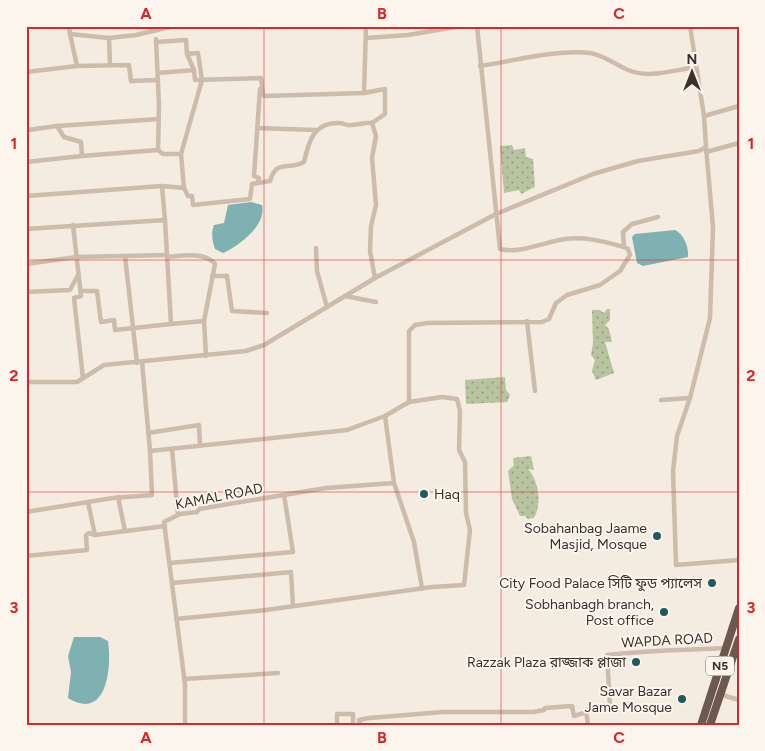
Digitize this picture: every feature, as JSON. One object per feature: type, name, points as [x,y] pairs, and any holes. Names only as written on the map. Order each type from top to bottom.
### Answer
[{"type":"highway","name":"N5","points":[[701,725],[739,608]]},
{"type":"highway","name":"N5","points":[[710,725],[739,640]]},
{"type":"street","points":[[69,26],[77,66]]},
{"type":"street","points":[[70,34],[109,38],[136,35],[174,26]]},
{"type":"street","points":[[364,94],[366,26]]},
{"type":"street","points":[[366,38],[408,35],[461,26]]},
{"type":"street","points":[[410,402],[408,341],[409,331],[415,325],[527,320],[542,322],[549,319],[556,303],[567,295],[600,284],[620,270],[630,255],[628,249],[624,247],[595,240],[567,239],[518,251],[500,250],[477,26]]},
{"type":"street","points":[[690,26],[704,116],[713,227],[710,318],[690,398],[677,436],[673,471],[676,565],[739,560]]},
{"type":"street","points":[[109,38],[110,65]]},
{"type":"street","points":[[158,150],[159,119],[156,41],[186,40],[187,54],[194,70],[195,80],[261,78]]},
{"type":"street","points":[[187,54],[198,53],[202,80],[181,154],[184,188],[188,196],[192,196],[193,205],[250,199],[252,184],[258,181],[270,181],[273,171],[277,167],[298,165],[304,162],[309,140],[315,130]]},
{"type":"street","points":[[480,66],[555,54],[588,53],[608,57],[635,72],[653,74],[696,67]]},
{"type":"street","points":[[26,72],[77,66],[129,65],[131,81],[158,80]]},
{"type":"street","points":[[158,73],[194,70]]},
{"type":"street","points":[[257,128],[315,130],[341,123],[348,125],[372,123],[385,114],[385,89],[364,94],[265,96],[262,94],[261,78]]},
{"type":"street","points":[[258,181],[259,178],[254,176],[261,78]]},
{"type":"street","points":[[704,116],[739,106]]},
{"type":"street","points":[[26,128],[28,130],[123,120],[159,119]]},
{"type":"street","points":[[372,123],[376,136],[372,158],[376,205],[371,226],[370,251],[375,278]]},
{"type":"street","points":[[57,126],[64,136],[81,142],[82,156]]},
{"type":"street","points":[[26,382],[77,382],[104,366],[246,352],[264,345],[375,278],[496,214],[594,174],[638,161],[739,144]]},
{"type":"street","points":[[26,162],[158,150],[163,154],[181,154]]},
{"type":"street","points":[[26,196],[162,186],[184,188]]},
{"type":"street","points":[[162,186],[171,324]]},
{"type":"street","points":[[624,247],[623,232],[632,224],[658,216]]},
{"type":"street","points":[[26,229],[165,220]]},
{"type":"street","points":[[73,225],[81,296],[74,298],[83,378]]},
{"type":"street","points":[[316,248],[317,271],[327,307]]},
{"type":"street","points":[[26,512],[118,497],[152,495],[148,433],[125,256]]},
{"type":"street","points":[[26,264],[77,257],[195,256],[210,259],[215,264],[204,321],[206,356]]},
{"type":"street","points":[[26,292],[70,290],[79,274]]},
{"type":"street","points":[[212,276],[227,276],[232,311],[267,313]]},
{"type":"street","points":[[80,292],[97,291],[100,322],[114,320],[115,330],[204,321]]},
{"type":"street","points":[[345,296],[376,302]]},
{"type":"street","points":[[527,320],[535,391]]},
{"type":"street","points":[[150,451],[348,430],[385,416],[410,402],[442,397],[457,399],[460,411],[459,450],[465,462],[467,484],[466,513],[470,530],[464,585],[422,588],[293,606],[176,618]]},
{"type":"street","points":[[661,400],[690,398]]},
{"type":"street","points":[[385,416],[394,483],[414,542],[422,588]]},
{"type":"street","points":[[148,433],[198,425],[200,445]]},
{"type":"street","points":[[172,449],[178,515]]},
{"type":"street","name":"KAMAL ROAD","points":[[185,725],[184,679],[164,522],[178,515],[198,512],[199,509],[326,488],[394,483]]},
{"type":"street","points":[[170,563],[293,552],[284,495]]},
{"type":"street","points":[[118,497],[125,531]]},
{"type":"street","points":[[88,502],[95,535]]},
{"type":"street","points":[[26,556],[87,550],[86,536],[88,534],[95,535],[165,526]]},
{"type":"street","points":[[172,583],[291,572],[293,606]]},
{"type":"street","name":"WAPDA ROAD","points":[[587,712],[586,710],[610,705],[607,656],[642,650],[656,652],[726,648]]},
{"type":"street","points":[[184,679],[278,674]]},
{"type":"street","points":[[719,694],[739,700]]},
{"type":"street","points":[[360,725],[359,720],[369,718],[443,712],[533,712],[544,710],[545,708],[572,706],[574,716],[587,712],[588,725]]},
{"type":"street","points":[[337,725],[337,714],[353,714],[353,725]]},
{"type":"green space","points":[[512,145],[514,150],[525,148],[526,157],[533,159],[535,187],[521,194],[519,190],[504,193],[500,146]]},
{"type":"green space","points":[[607,309],[610,309],[610,320],[605,325],[609,329],[612,342],[605,342],[614,373],[596,380],[592,371],[595,360],[591,355],[593,343],[592,310],[600,310],[604,313]]},
{"type":"green space","points":[[505,377],[506,390],[510,395],[507,402],[466,404],[465,380]]},
{"type":"green space","points":[[531,456],[534,470],[528,469],[535,480],[539,500],[534,518],[528,519],[525,516],[520,516],[512,499],[508,471],[514,465],[513,458]]},
{"type":"water","points":[[251,202],[262,205],[262,213],[256,227],[244,240],[229,250],[223,253],[215,249],[212,237],[213,228],[214,225],[224,223],[228,205]]},
{"type":"water","points":[[675,230],[685,242],[688,257],[643,266],[637,263],[632,237],[635,234]]},
{"type":"water","points":[[74,637],[100,637],[108,641],[109,664],[104,688],[99,697],[91,703],[81,704],[68,698],[71,672],[68,656]]},
{"type":"place","name":"Haq","points":[[424,494]]},
{"type":"place","name":"Sobahanbag Jaame Masjid, Mosque","points":[[657,536]]},
{"type":"place","name":"City Food Palace সিটি ফুড প্যালেস","points":[[712,583]]},
{"type":"place","name":"Sobhanbagh branch, Post office","points":[[664,612]]},
{"type":"place","name":"Razzak Plaza রাজ্জাক প্লাজা","points":[[636,662]]},
{"type":"place","name":"Savar Bazar Jame Mosque","points":[[682,699]]}]
